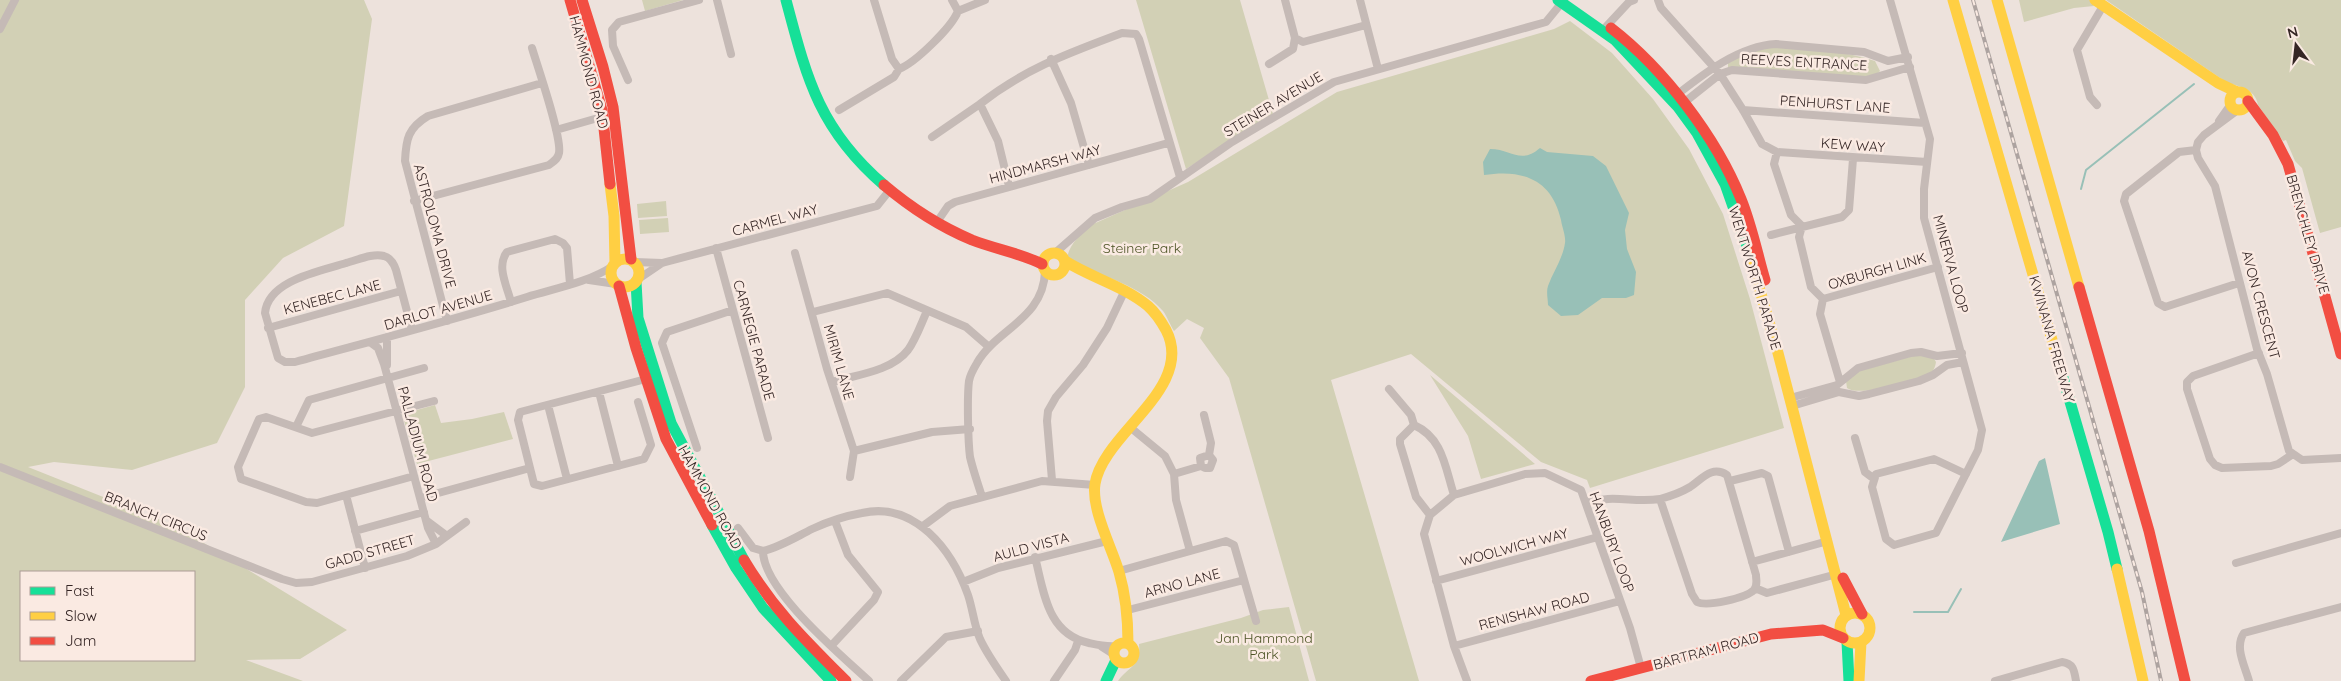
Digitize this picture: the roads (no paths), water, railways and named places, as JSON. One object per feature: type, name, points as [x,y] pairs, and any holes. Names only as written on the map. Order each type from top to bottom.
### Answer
[{"type":"main road","name":"HAMMOND ROAD","points":[[570,0],[592,72],[603,117],[614,216],[614,264]]},
{"type":"main road","name":"HAMMOND ROAD","points":[[582,0],[607,82],[614,114],[627,242],[633,261]]},
{"type":"main road","points":[[786,0],[808,78],[836,134],[888,191],[937,222],[971,240],[1029,257],[1052,266],[1080,272],[1125,290],[1148,306],[1160,318],[1172,348],[1168,376],[1103,464],[1095,485],[1096,501],[1107,541],[1119,571],[1128,610],[1127,630],[1108,677]]},
{"type":"main road","name":"KWINANA FREEWAY","points":[[1953,0],[2108,532],[2143,681]]},
{"type":"main road","points":[[1997,0],[2149,531],[2185,681]]},
{"type":"main road","name":"WENTWORTH PARADE","points":[[1564,1],[1604,28],[1678,101],[1725,184],[1740,223],[1794,401],[1844,580],[1862,614],[1867,619],[1870,630],[1867,637],[1861,642],[1859,681]]},
{"type":"main road","name":"BRENCHLEY DRIVE","points":[[2100,3],[2218,83],[2238,102],[2262,118],[2277,141],[2288,164],[2341,354]]},
{"type":"main road","points":[[622,259],[633,261],[640,271],[637,281],[628,287],[618,285],[611,273],[614,264],[622,259]]},
{"type":"main road","name":"HAMMOND ROAD","points":[[637,281],[638,318],[662,397],[680,442],[744,560],[767,596],[790,624],[846,681]]},
{"type":"main road","name":"HAMMOND ROAD","points":[[618,285],[666,439],[736,568],[763,608],[831,681]]},
{"type":"main road","name":"WENTWORTH PARADE","points":[[1794,401],[1836,574],[1844,617],[1839,629],[1845,640],[1849,681]]},
{"type":"main road","points":[[1844,617],[1856,613],[1862,614]]},
{"type":"main road","name":"BARTRAM ROAD","points":[[1591,681],[1771,634],[1823,630],[1844,617]]},
{"type":"main road","name":"BARTRAM ROAD","points":[[1823,630],[1845,640]]},
{"type":"main road","points":[[1845,640],[1861,642]]},
{"type":"street","points":[[0,29],[15,0]]},
{"type":"street","points":[[628,80],[613,46],[612,30],[619,22],[699,0]]},
{"type":"street","points":[[717,0],[732,54]]},
{"type":"street","points":[[874,0],[892,59],[899,69]]},
{"type":"street","points":[[839,110],[894,77],[899,69],[906,66],[932,42],[956,17],[958,11],[952,0]]},
{"type":"street","points":[[958,11],[986,0]]},
{"type":"street","points":[[1269,64],[1293,48],[1295,38],[1285,0]]},
{"type":"street","points":[[1360,0],[1378,69]]},
{"type":"street","points":[[1604,28],[1629,2],[1634,0]]},
{"type":"street","points":[[1658,0],[1661,8],[1718,71],[1762,144],[1777,152],[1774,164],[1791,215],[1802,226]]},
{"type":"street","name":"MINERVA LOOP","points":[[1873,478],[1872,487],[1886,539],[1894,544],[1936,533],[1978,450],[1982,430],[1924,218],[1930,139],[1908,57],[1890,0]]},
{"type":"street","name":"STEINER AVENUE","points":[[982,497],[970,456],[969,379],[977,363],[989,347],[1023,318],[1032,307],[1052,266],[1067,245],[1095,218],[1150,198],[1232,142],[1334,82],[1546,22],[1564,1]]},
{"type":"street","points":[[2097,105],[2090,97],[2076,50],[2100,3]]},
{"type":"street","points":[[1295,38],[1303,42],[1366,25]]},
{"type":"street","points":[[932,137],[1006,84],[1052,59],[1122,33],[1136,34],[1180,177]]},
{"type":"street","name":"REEVES ENTRANCE","points":[[1678,101],[1718,71],[1736,54],[1763,45],[1776,44],[1864,52],[1888,61],[1908,57]]},
{"type":"street","points":[[414,201],[550,165],[558,159],[560,151],[556,130],[532,48]]},
{"type":"street","points":[[1052,59],[1072,103],[1089,165]]},
{"type":"street","points":[[1883,60],[1884,74]]},
{"type":"street","name":"REEVES ENTRANCE","points":[[1718,71],[1732,70],[1866,80],[1910,66]]},
{"type":"street","name":"ASTROLOMA DRIVE","points":[[447,321],[414,201],[405,161],[406,141],[415,124],[428,116],[542,83]]},
{"type":"street","points":[[2238,102],[2216,125],[2200,138],[2196,150],[2179,152],[2126,194],[2124,201],[2158,303],[2161,306],[2165,307],[2239,283]]},
{"type":"street","points":[[980,104],[998,141],[1009,186]]},
{"type":"street","name":"PENHURST LANE","points":[[1743,110],[1925,123]]},
{"type":"street","points":[[556,130],[614,114]]},
{"type":"street","name":"HINDMARSH WAY","points":[[937,222],[948,206],[955,202],[1168,143]]},
{"type":"street","name":"AVON CRESCENT","points":[[2196,150],[2198,158],[2215,186],[2238,269],[2239,283],[2259,353],[2288,446],[2293,454]]},
{"type":"street","name":"KEW WAY","points":[[1777,152],[1853,159],[1927,162]]},
{"type":"street","points":[[1771,235],[1842,217],[1849,210],[1853,159]]},
{"type":"street","name":"CARMEL WAY","points":[[637,281],[662,264],[877,206],[888,191]]},
{"type":"street","points":[[1802,226],[1799,238],[1812,287],[1823,299],[1820,314],[1840,382]]},
{"type":"street","points":[[511,302],[501,266],[502,258],[507,252],[555,239],[563,243],[567,248],[570,284]]},
{"type":"street","name":"CARNEGIE PARADE","points":[[716,248],[768,438]]},
{"type":"street","name":"MIRIM LANE","points":[[795,254],[813,312],[827,369],[854,451],[850,477]]},
{"type":"street","points":[[268,328],[265,313],[266,305],[277,291],[300,276],[373,256],[386,256],[394,263],[412,330]]},
{"type":"street","name":"CARMEL WAY","points":[[633,261],[662,264]]},
{"type":"street","name":"DARLOT AVENUE","points":[[268,328],[278,358],[285,362],[295,362],[387,338],[587,280],[614,264]]},
{"type":"street","name":"OXBURGH LINK","points":[[1823,299],[1938,267]]},
{"type":"street","name":"DARLOT AVENUE","points":[[587,280],[618,285]]},
{"type":"street","name":"KENEBEC LANE","points":[[268,328],[402,290]]},
{"type":"street","points":[[1052,480],[1047,421],[1048,410],[1056,397],[1083,365],[1107,328],[1125,290]]},
{"type":"street","points":[[813,312],[887,293],[898,296],[927,311],[966,327],[989,347]]},
{"type":"street","points":[[697,448],[662,343],[667,332],[733,310]]},
{"type":"street","points":[[832,382],[883,367],[901,357],[909,350],[927,311]]},
{"type":"street","name":"PALLADIUM ROAD","points":[[387,338],[387,376]]},
{"type":"street","name":"PALLADIUM ROAD","points":[[370,342],[378,348],[424,512],[436,544]]},
{"type":"street","points":[[1794,401],[1837,385],[1858,368],[1911,353],[1922,352],[1937,356],[1962,353]]},
{"type":"street","points":[[2259,353],[2193,376],[2187,382],[2187,389],[2210,459],[2219,468],[2275,465],[2293,454],[2302,460],[2341,458]]},
{"type":"street","points":[[1937,356],[1941,369]]},
{"type":"street","points":[[1794,401],[1839,392],[1859,396],[1869,394],[1919,380],[1933,375],[1947,365],[1964,362]]},
{"type":"street","points":[[296,427],[308,400],[387,376],[424,368]]},
{"type":"street","points":[[638,402],[651,445],[644,459],[542,486],[534,484],[518,420],[520,412],[646,379]]},
{"type":"street","points":[[1389,389],[1410,415],[1414,425],[1425,430],[1437,442],[1454,495]]},
{"type":"street","points":[[599,392],[618,466]]},
{"type":"street","points":[[414,476],[317,503],[306,502],[241,479],[238,467],[259,419],[266,417],[312,433],[434,401]]},
{"type":"street","points":[[548,405],[567,479]]},
{"type":"street","points":[[1174,474],[1201,466],[1200,458],[1209,455],[1211,443],[1204,416]]},
{"type":"street","points":[[1414,425],[1400,439],[1400,444],[1416,497],[1430,515],[1424,534],[1454,646],[1467,681]]},
{"type":"street","points":[[1131,428],[1165,456],[1174,474],[1176,500],[1190,551]]},
{"type":"street","points":[[854,451],[932,432],[970,429]]},
{"type":"street","points":[[1855,438],[1865,472],[1873,478],[1880,472],[1934,458],[1966,474]]},
{"type":"street","name":"BRANCH CIRCUS","points":[[0,467],[282,579],[303,583]]},
{"type":"street","points":[[420,498],[530,468]]},
{"type":"street","points":[[1586,503],[1604,498],[1660,499],[1680,493],[1715,471],[1724,473],[1730,481],[1752,562],[1757,582],[1755,588],[1749,593],[1706,605],[1697,602],[1692,594],[1660,499]]},
{"type":"street","name":"HANBURY LOOP","points":[[1430,515],[1454,495],[1525,474],[1545,473],[1582,490],[1641,668]]},
{"type":"street","points":[[1730,481],[1762,473],[1768,476],[1789,552]]},
{"type":"street","points":[[923,526],[950,506],[1042,481],[1052,480],[1095,485]]},
{"type":"street","points":[[346,495],[365,568]]},
{"type":"street","points":[[738,528],[753,548],[763,551],[835,521],[878,510],[894,512],[923,526],[944,550],[963,582],[978,631],[991,660],[1006,681]]},
{"type":"street","points":[[355,531],[424,512]]},
{"type":"street","name":"PALLADIUM ROAD","points":[[427,521],[447,536]]},
{"type":"street","points":[[831,646],[874,600],[878,592],[874,584],[848,555],[835,521]]},
{"type":"street","name":"GADD STREET","points":[[303,583],[407,556],[436,544],[466,522]]},
{"type":"street","points":[[2236,562],[2341,533]]},
{"type":"street","name":"WOOLWICH WAY","points":[[1436,581],[1598,537]]},
{"type":"street","name":"AULD VISTA","points":[[963,582],[998,568],[1035,557],[1107,541]]},
{"type":"street","points":[[1119,571],[1226,541],[1234,545],[1256,621]]},
{"type":"street","points":[[1752,562],[1828,541]]},
{"type":"street","points":[[763,551],[764,564],[769,574],[810,626],[869,681]]},
{"type":"street","points":[[1035,557],[1051,614],[1063,631],[1078,641],[1119,652]]},
{"type":"street","points":[[1755,588],[1768,593],[1836,574]]},
{"type":"street","name":"ARNO LANE","points":[[1128,610],[1244,580]]},
{"type":"street","name":"RENISHAW ROAD","points":[[1454,646],[1620,601]]},
{"type":"street","points":[[2249,681],[2239,647],[2240,639],[2244,633],[2341,607]]},
{"type":"street","points":[[901,681],[946,637],[978,631]]},
{"type":"street","points":[[1054,681],[1075,650],[1078,641]]},
{"type":"street","points":[[1995,681],[2062,662],[2074,667],[2076,681]]},
{"type":"water","points":[[1540,148],[1547,152],[1593,156],[1606,166],[1629,213],[1625,230],[1627,249],[1636,272],[1634,295],[1626,298],[1602,298],[1578,315],[1561,316],[1548,305],[1548,286],[1560,260],[1565,243],[1557,206],[1543,186],[1533,180],[1511,174],[1484,175],[1483,162],[1490,149],[1521,156],[1533,153]]},
{"type":"water","points":[[2045,458],[2060,524],[2001,542],[2039,461]]},
{"type":"waterway","points":[[2081,189],[2086,170],[2194,84]]},
{"type":"waterway","points":[[1914,612],[1948,612],[1961,589]]},
{"type":"railway","points":[[1973,0],[2142,592],[2161,681]]},
{"type":"park label","name":"Steiner Park","points":[[1142,248]]},
{"type":"park label","name":"Jan Hammond Park","points":[[1264,646]]}]
